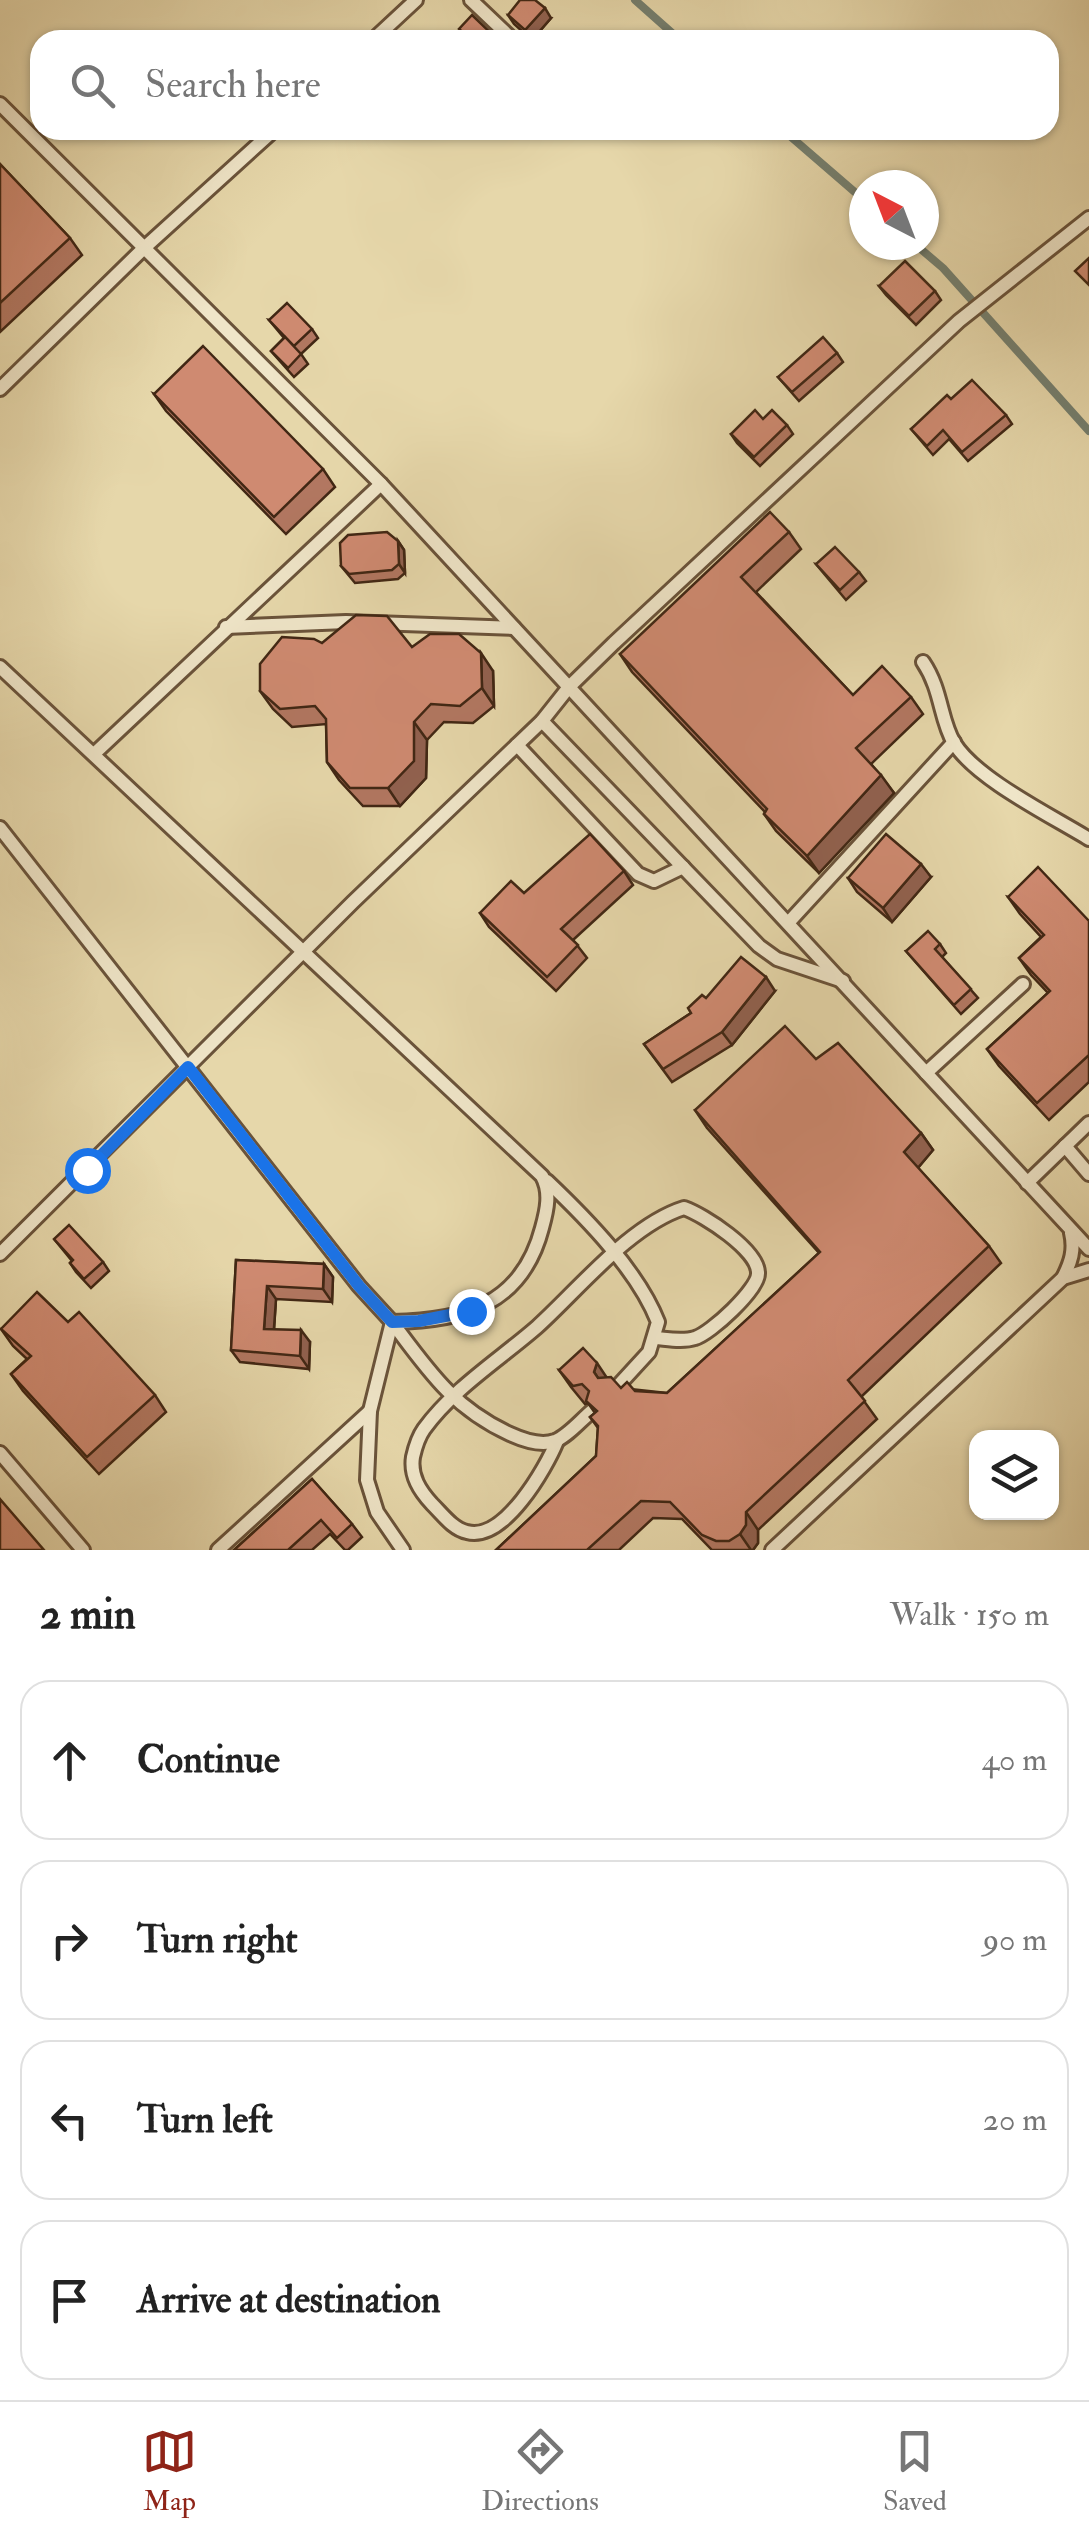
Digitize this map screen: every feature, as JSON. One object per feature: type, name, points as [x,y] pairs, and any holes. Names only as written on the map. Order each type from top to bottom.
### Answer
[{"type":"lane","points":[[383,30],[416,0]]},
{"type":"lane","points":[[471,0],[502,30]]},
{"type":"lane","points":[[0,104],[30,134]]},
{"type":"lane","points":[[36,140],[382,484],[1089,1249]]},
{"type":"lane","points":[[0,388],[143,249],[263,140]]},
{"type":"lane","points":[[0,1254],[517,746],[569,687],[959,321],[1089,218]]},
{"type":"lane","points":[[94,754],[382,484]]},
{"type":"lane","points":[[226,627],[346,622],[514,628]]},
{"type":"lane","points":[[923,662],[939,692],[954,742],[976,766],[1089,839]]},
{"type":"lane","points":[[0,667],[588,1219],[653,1308],[658,1322],[649,1352],[616,1388]]},
{"type":"lane","points":[[542,720],[758,946],[777,960],[845,982]]},
{"type":"lane","points":[[789,922],[954,742]]},
{"type":"lane","points":[[517,746],[638,874],[654,881],[683,867]]},
{"type":"lane","points":[[0,828],[451,1398],[516,1437],[538,1443],[558,1440]]},
{"type":"lane","points":[[926,1073],[1023,984]]},
{"type":"lane","points":[[1027,1183],[1089,1123]]},
{"type":"lane","points":[[1064,1146],[1089,1174]]},
{"type":"lane","points":[[392,1322],[456,1316],[508,1292],[528,1268],[538,1246],[548,1187],[542,1176]]},
{"type":"lane","points":[[592,1411],[558,1440],[544,1471],[520,1503],[488,1531],[472,1534],[456,1528],[421,1493],[413,1459],[422,1432],[451,1398],[536,1328],[614,1254],[651,1224],[684,1208],[716,1223],[756,1264],[759,1275],[754,1288],[702,1335],[690,1340],[656,1338]]},
{"type":"lane","points":[[772,1550],[1062,1278],[1071,1262],[1074,1244],[1070,1229]]},
{"type":"lane","points":[[1062,1278],[1089,1270]]},
{"type":"lane","points":[[392,1322],[370,1412],[368,1491],[403,1550]]},
{"type":"lane","points":[[218,1550],[370,1412]]},
{"type":"lane","points":[[0,1453],[84,1550]]},
{"type":"building","points":[[520,0],[535,0],[545,8],[525,30],[508,15]]},
{"type":"building","points":[[472,15],[488,30],[460,30]]},
{"type":"building","points":[[0,164],[70,238],[0,303]]},
{"type":"building","points":[[1089,258],[1089,285],[1075,271]]},
{"type":"building","points":[[905,261],[935,291],[909,316],[879,286]]},
{"type":"building","points":[[287,303],[312,329],[294,346],[269,320]]},
{"type":"building","points":[[285,337],[301,354],[288,368],[271,351]]},
{"type":"building","points":[[823,337],[837,353],[792,392],[778,377]]},
{"type":"building","points":[[203,346],[323,469],[274,517],[154,394]]},
{"type":"building","points":[[972,380],[1006,415],[962,452],[943,430],[927,446],[911,429],[947,395],[951,399]]},
{"type":"building","points":[[755,410],[763,419],[772,410],[787,425],[754,457],[731,434]]},
{"type":"building","points":[[770,512],[789,532],[741,577],[853,695],[882,666],[911,697],[856,748],[881,775],[807,856],[764,814],[767,809],[620,654]]},
{"type":"building","points":[[387,532],[398,541],[399,564],[392,570],[349,574],[341,566],[340,543],[348,535]]},
{"type":"building","points":[[835,547],[859,572],[840,590],[816,564]]},
{"type":"building","points":[[356,615],[387,616],[412,647],[430,634],[459,634],[481,653],[482,688],[460,706],[431,704],[414,722],[414,761],[388,788],[350,788],[327,762],[326,719],[315,706],[280,709],[260,691],[260,664],[282,637],[322,643]]},
{"type":"building","points":[[590,834],[624,871],[561,929],[578,945],[547,977],[480,913],[511,881],[524,893]]},
{"type":"building","points":[[886,834],[921,864],[883,908],[848,878]]},
{"type":"building","points":[[1038,867],[1089,921],[1089,1055],[1037,1103],[987,1049],[1050,991],[1019,958],[1044,935],[1008,897]]},
{"type":"building","points":[[928,931],[940,944],[935,949],[971,989],[954,1005],[906,951]]},
{"type":"building","points":[[741,957],[766,977],[722,1032],[663,1069],[644,1044],[691,1013],[688,1008],[702,995],[706,998]]},
{"type":"building","points":[[785,1026],[816,1059],[838,1043],[921,1133],[904,1152],[989,1246],[848,1380],[865,1401],[746,1512],[746,1525],[729,1541],[702,1535],[670,1502],[641,1501],[587,1550],[496,1550],[596,1456],[598,1426],[590,1417],[597,1411],[586,1401],[589,1391],[582,1384],[573,1386],[559,1370],[583,1348],[597,1363],[594,1372],[598,1378],[611,1377],[621,1388],[627,1382],[635,1391],[667,1393],[820,1252],[695,1110]]},
{"type":"building","points":[[69,1225],[103,1262],[84,1279],[54,1239]]},
{"type":"building","points":[[236,1260],[324,1264],[323,1289],[267,1286],[264,1329],[301,1330],[300,1356],[231,1350]]},
{"type":"building","points":[[37,1292],[68,1322],[79,1312],[155,1395],[87,1457],[11,1374],[31,1356],[1,1329]]},
{"type":"building","points":[[312,1479],[352,1524],[337,1538],[321,1520],[288,1550],[234,1550]]},
{"type":"building","points":[[0,1499],[44,1550],[0,1550]]},
{"type":"waterway","points":[[635,0],[669,30]]},
{"type":"waterway","points":[[795,140],[849,187]]},
{"type":"waterway","points":[[934,260],[1089,431]]},
{"type":"route","points":[[87,1170],[188,1067],[359,1286],[392,1322],[471,1311]]}]
